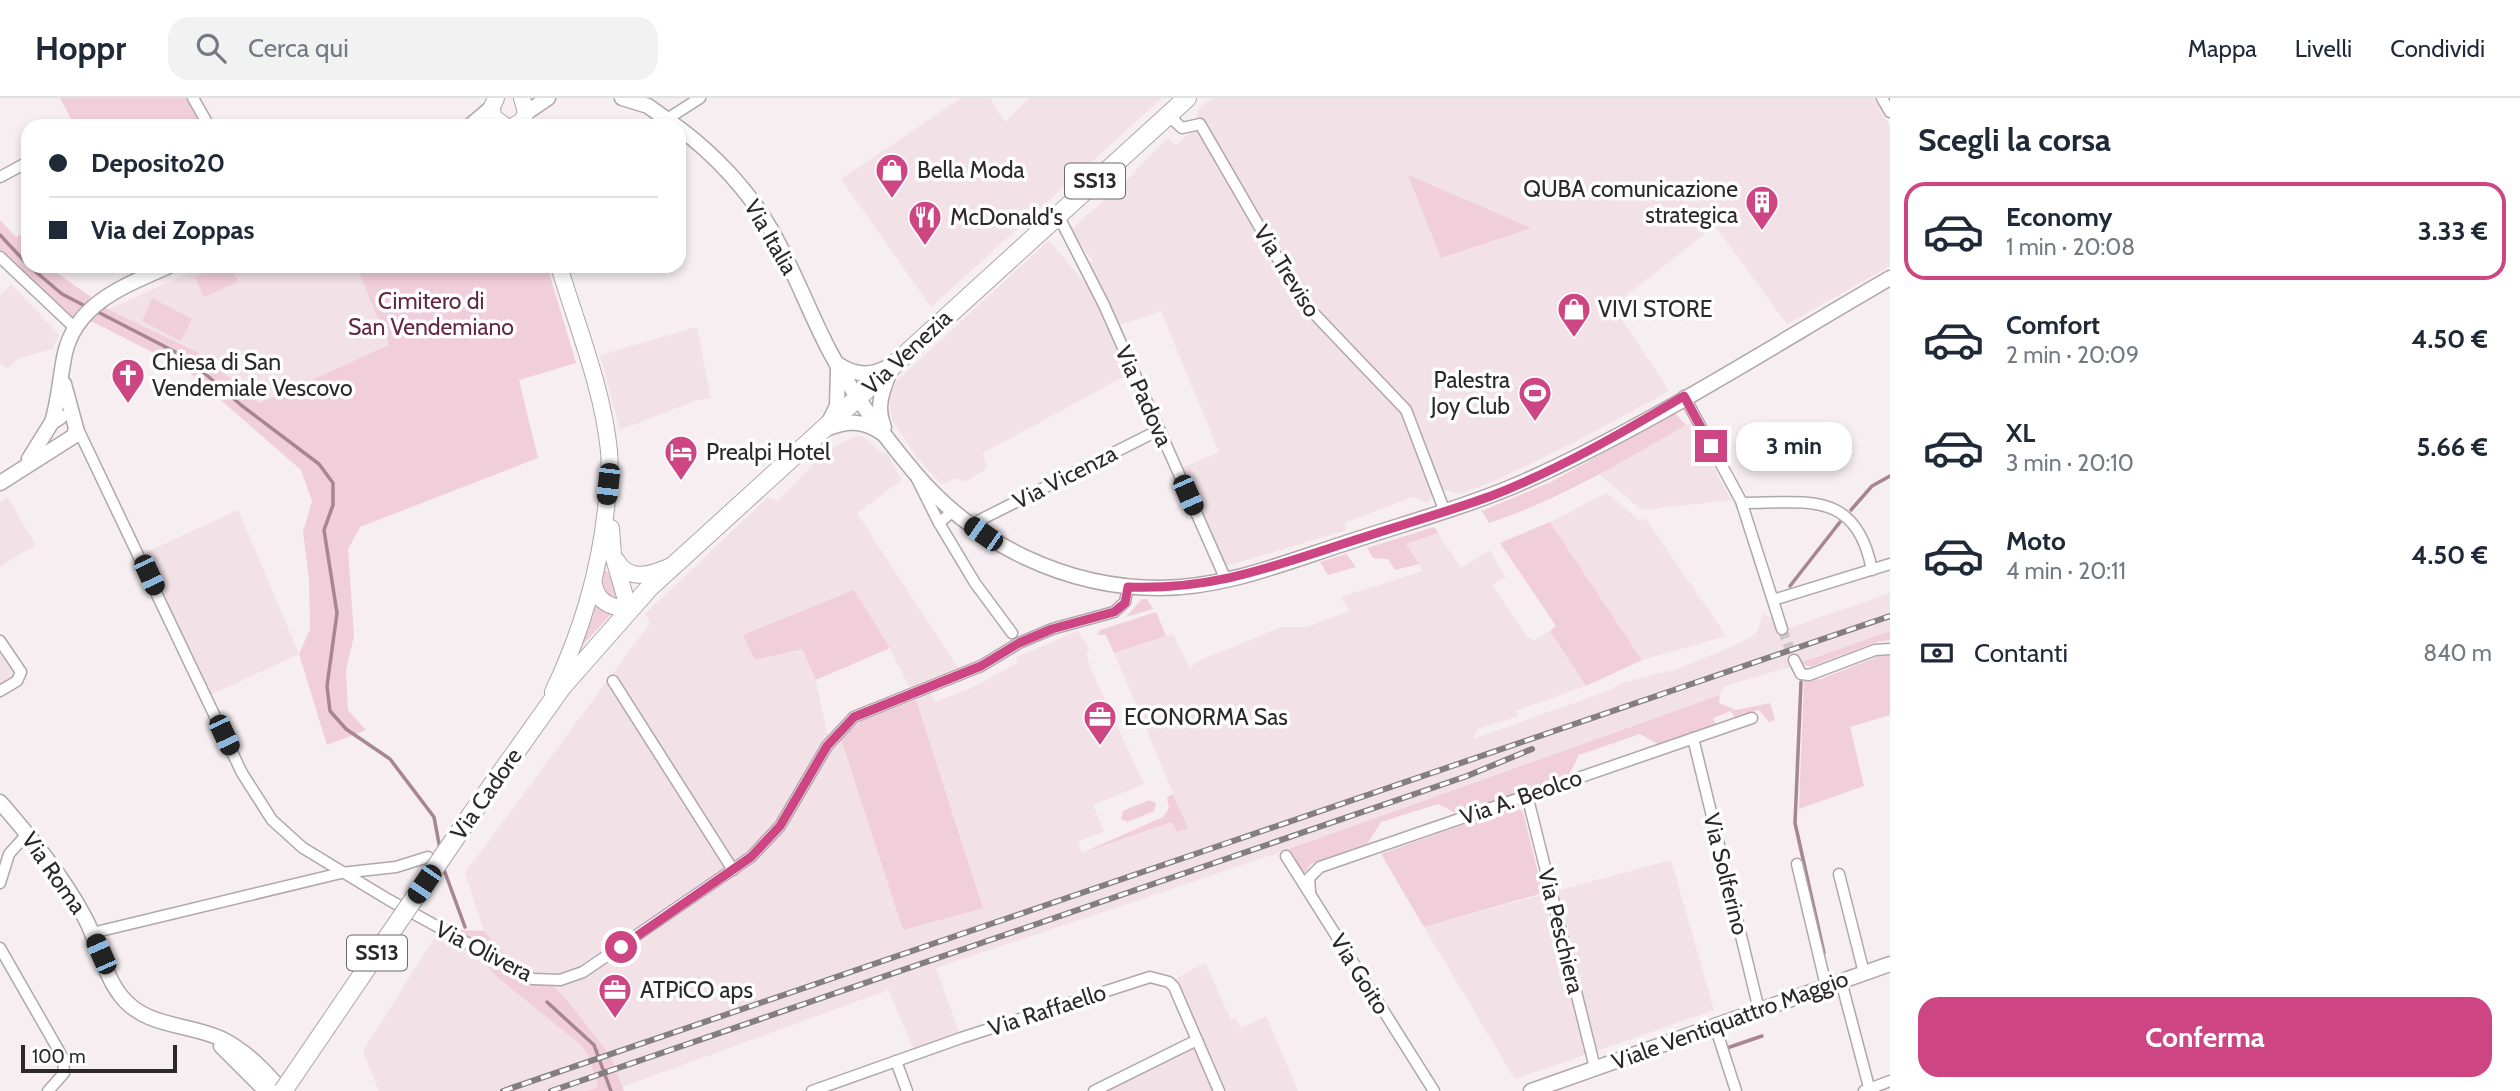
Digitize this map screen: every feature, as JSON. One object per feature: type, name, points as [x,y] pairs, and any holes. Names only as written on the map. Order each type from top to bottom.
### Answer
[{"type":"main road","name":"Via Venezia","points":[[629,610],[818,432],[1188,98]]},
{"type":"main road","points":[[494,102],[493,117],[516,119]]},
{"type":"main road","points":[[545,710],[579,634],[594,584],[608,484],[609,452],[603,412],[561,273]]},
{"type":"main road","points":[[608,484],[614,555],[629,610]]},
{"type":"main road","points":[[614,555],[624,570],[634,574],[654,573],[674,565]]},
{"type":"main road","points":[[594,584],[595,592],[604,602],[629,610]]},
{"type":"main road","name":"Via Cadore","points":[[283,1091],[545,710],[629,610]]},
{"type":"street","points":[[193,98],[205,119]]},
{"type":"street","points":[[516,119],[548,98]]},
{"type":"street","name":"Via Italia","points":[[622,98],[648,102],[668,119]]},
{"type":"street","points":[[679,119],[700,98]]},
{"type":"street","points":[[1882,98],[1890,112]]},
{"type":"street","points":[[477,119],[494,102]]},
{"type":"street","name":"Via Treviso","points":[[1168,115],[1182,128],[1200,124],[1303,303],[1406,410],[1445,512]]},
{"type":"street","name":"Via Italia","points":[[686,135],[739,186],[765,220],[838,364],[858,397],[913,470],[953,511],[1023,557],[1073,575],[1128,587],[1177,588],[1226,580],[1493,495],[1578,456],[1890,278]]},
{"type":"street","points":[[0,177],[21,166]]},
{"type":"street","name":"Via Padova","points":[[1058,215],[1104,305],[1226,580]]},
{"type":"street","points":[[0,257],[75,328]]},
{"type":"street","points":[[89,453],[55,438],[52,424],[62,372],[75,328],[98,302],[155,273]]},
{"type":"street","points":[[838,364],[855,373],[867,374],[893,365]]},
{"type":"street","name":"Via Italia","points":[[818,432],[837,406],[838,364]]},
{"type":"street","name":"Via Italia","points":[[889,438],[880,409],[881,395],[893,365]]},
{"type":"street","points":[[0,483],[74,436],[74,423],[62,372]]},
{"type":"street","points":[[1684,396],[1742,503],[1782,629]]},
{"type":"street","points":[[22,468],[52,424],[63,416],[74,423]]},
{"type":"street","name":"Via Italia","points":[[818,432],[841,423],[853,422],[873,427],[889,438]]},
{"type":"street","name":"Via Olivera","points":[[74,423],[249,787],[282,831],[341,873],[523,975],[550,982],[583,972],[751,857],[780,826],[827,746],[854,717],[981,666],[1019,643],[1052,629],[1114,612],[1125,603],[1128,587]]},
{"type":"street","name":"Via Vicenza","points":[[970,524],[1159,430]]},
{"type":"street","points":[[913,470],[939,523],[975,583],[1012,633]]},
{"type":"street","points":[[1742,503],[1812,503],[1836,507],[1860,535],[1872,570]]},
{"type":"street","points":[[939,523],[953,511]]},
{"type":"street","points":[[1773,600],[1890,564]]},
{"type":"street","points":[[0,641],[21,672],[17,681],[0,691]]},
{"type":"street","points":[[1794,660],[1801,674],[1809,675],[1875,650],[1890,649]]},
{"type":"street","points":[[613,681],[733,870]]},
{"type":"street","name":"Via A. Beolco","points":[[1310,892],[1309,878],[1320,866],[1752,718]]},
{"type":"street","name":"Via Solferino","points":[[1693,738],[1759,1010]]},
{"type":"street","name":"Via Peschiera","points":[[1527,795],[1595,1068]]},
{"type":"street","name":"Via Roma","points":[[0,802],[60,874],[92,933],[120,995],[139,1014],[231,1044],[253,1060],[283,1091]]},
{"type":"street","points":[[0,883],[9,853],[27,833]]},
{"type":"street","name":"Via Goito","points":[[1286,856],[1434,1091]]},
{"type":"street","points":[[92,933],[341,873],[396,867],[428,858]]},
{"type":"street","points":[[1797,864],[1826,986]]},
{"type":"street","points":[[1839,874],[1864,973]]},
{"type":"street","points":[[0,948],[63,1058],[64,1073],[48,1091]]},
{"type":"street","name":"Viale Ventiquattro Maggio","points":[[1531,1091],[1552,1087],[1595,1068],[1890,964]]},
{"type":"street","name":"Via Raffaello","points":[[811,1091],[1150,977],[1169,982],[1174,987],[1219,1091]]},
{"type":"street","points":[[1841,981],[1868,1090],[1890,1081]]},
{"type":"street","points":[[1715,1026],[1736,1091]]},
{"type":"street","name":"Via Roma","points":[[186,1028],[227,1051],[266,1091]]},
{"type":"street","points":[[1094,1091],[1197,1040]]},
{"type":"street","points":[[896,1061],[908,1091]]},
{"type":"shaded area","points":[[961,98],[990,98],[1005,122],[1029,98],[1162,98],[931,307],[841,179]]},
{"type":"shaded area","points":[[1212,98],[1874,98],[1890,127],[1890,266],[1787,324],[1715,226],[1613,306],[1669,391],[1577,441],[1492,482],[1458,494],[1445,490],[1433,494],[1428,503],[1413,497],[1344,523],[1346,530],[1220,568],[1177,470],[1219,452],[1161,311],[1114,327],[1084,266],[1092,260],[1070,230],[1119,188],[1168,138],[1176,146],[1193,129],[1198,110]],"holes":[[[1480,207],[1530,228],[1441,258]]]},
{"type":"shaded area","points":[[1049,240],[1084,282],[1087,281],[1127,375],[983,453],[987,468],[966,482],[957,478],[941,484],[915,455],[892,420],[889,396],[897,381]]},
{"type":"shaded area","points":[[189,273],[359,273],[389,345],[260,403],[201,354],[109,309]]},
{"type":"shaded area","points":[[11,284],[59,335],[53,349],[19,358],[8,368],[0,363],[0,296]]},
{"type":"shaded area","points":[[697,327],[711,398],[697,400],[620,430],[600,355]]},
{"type":"shaded area","points":[[1690,423],[1731,500],[1642,510],[1599,474]]},
{"type":"shaded area","points":[[856,436],[863,436],[883,454],[887,453],[902,480],[857,513],[958,668],[909,687],[890,648],[854,590],[755,660],[802,648],[816,680],[827,733],[841,739],[903,929],[983,907],[916,700],[931,694],[935,702],[971,688],[1018,663],[1016,657],[1078,631],[1089,650],[1086,655],[1091,669],[1144,784],[1093,805],[1104,832],[1078,841],[1082,853],[1172,822],[1188,828],[1114,653],[1173,634],[1190,669],[1194,663],[1281,627],[1307,627],[1349,611],[1341,597],[1423,571],[1405,544],[1438,533],[1461,568],[1490,550],[1505,577],[1492,585],[1527,637],[1535,640],[1550,631],[1586,686],[1515,711],[1519,716],[1478,729],[1473,739],[1608,691],[1622,683],[1677,669],[1736,645],[1756,634],[1763,614],[1774,619],[1777,632],[1890,593],[1890,631],[1790,667],[1724,686],[1720,695],[1278,853],[936,968],[961,1038],[916,1054],[888,990],[622,1087],[610,1055],[571,1005],[523,975],[484,931],[465,873],[650,623],[645,614],[768,497],[777,501],[827,450]]},
{"type":"shaded area","points":[[1607,493],[1639,520],[1646,519],[1726,636],[1642,660],[1550,522]]},
{"type":"shaded area","points":[[8,497],[35,545],[0,567],[0,502]]},
{"type":"shaded area","points":[[238,510],[299,654],[206,697],[145,553]]},
{"type":"shaded area","points":[[0,651],[15,674],[0,685]]},
{"type":"shaded area","points":[[1671,860],[1714,1010],[1515,1079],[1424,927]]},
{"type":"shaded area","points":[[440,929],[465,943],[497,977],[581,1044],[588,1054],[598,1087],[586,1091],[379,1091],[363,1051]]},
{"type":"shaded area","points":[[1205,963],[1231,1020],[1236,1018],[1241,1028],[1266,1016],[1298,1091],[1225,1091],[1208,1053],[1219,1091],[1094,1091],[1196,1040],[1169,982]]},
{"type":"green space","points":[[60,98],[193,98],[205,119],[71,119]]},
{"type":"green space","points":[[1408,175],[1531,228],[1441,258]]},
{"type":"green space","name":"Cimitero di San Vendemiano","points":[[0,220],[16,237],[21,234],[21,273],[57,273],[108,309],[201,354],[260,403],[389,345],[359,273],[549,273],[576,363],[519,380],[538,458],[360,527],[348,549],[354,636],[346,670],[348,710],[366,730],[327,745],[299,654],[310,629],[309,579],[303,532],[312,501],[301,470],[184,368],[83,317],[74,327],[0,259]]},
{"type":"green space","points":[[204,273],[234,273],[238,282],[204,297],[195,277]]},
{"type":"green space","points":[[152,298],[192,319],[181,341],[142,321]]},
{"type":"green space","points":[[1675,413],[1686,425],[1590,479],[1515,514],[1489,523],[1482,511],[1551,482]]},
{"type":"green space","points":[[1550,522],[1642,660],[1586,686],[1550,631],[1556,626],[1500,543]]},
{"type":"green space","points":[[1434,527],[1438,533],[1406,544],[1419,564],[1395,570],[1388,559],[1373,558],[1367,548]]},
{"type":"green space","points":[[1346,554],[1356,567],[1328,575],[1320,562]]},
{"type":"green space","points":[[603,567],[613,579],[623,602],[612,601],[598,584]]},
{"type":"green space","points":[[854,590],[890,648],[816,680],[802,649],[755,660],[743,635]]},
{"type":"green space","points":[[1142,599],[1147,599],[1153,609],[1126,617]]},
{"type":"green space","points":[[595,601],[613,612],[579,649]]},
{"type":"green space","points":[[1156,612],[1166,636],[1114,653],[1106,635],[1097,635],[1100,630]]},
{"type":"green space","points":[[1890,631],[1890,640],[1877,642],[1810,667],[1800,663]]},
{"type":"green space","points":[[1879,656],[1890,656],[1890,715],[1850,727],[1864,786],[1799,809],[1804,680],[1821,679]]},
{"type":"green space","points":[[1720,695],[1719,703],[1736,710],[1770,703],[1775,720],[1769,722],[1759,710],[1734,717],[1731,711],[1713,718],[1716,725],[1658,744],[1640,734],[1579,755],[1569,775],[1456,813],[1438,804],[1381,822],[1368,843],[1311,864],[1303,875],[1286,850]]},
{"type":"green space","points":[[916,700],[983,908],[903,930],[841,739],[861,721]]},
{"type":"green space","points":[[1173,794],[1188,828],[1177,832],[1172,822],[1082,853],[1163,817],[1169,808],[1167,797]]},
{"type":"green space","points":[[1149,800],[1156,803],[1154,811],[1128,822],[1121,819],[1123,811]]},
{"type":"green space","points":[[1510,808],[1518,808],[1523,812],[1543,893],[1424,927],[1381,854]]},
{"type":"green space","points":[[440,929],[484,931],[523,975],[550,982],[610,1055],[624,1091],[586,1091],[598,1087],[588,1055],[581,1045],[497,977],[465,943]]},
{"type":"waterway","points":[[0,235],[21,258]]},
{"type":"waterway","points":[[37,273],[62,294],[89,308]]},
{"type":"waterway","points":[[96,311],[187,358],[241,405],[319,464],[333,483],[333,505],[324,530],[337,613],[327,686],[330,711],[346,729],[390,759],[434,817],[440,849]]},
{"type":"waterway","points":[[1851,510],[1872,486],[1890,476]]},
{"type":"waterway","points":[[1790,586],[1840,522]]},
{"type":"waterway","points":[[1801,682],[1795,823],[1824,953]]},
{"type":"waterway","points":[[443,867],[465,927]]},
{"type":"waterway","points":[[547,1002],[594,1045],[611,1091]]},
{"type":"waterway","points":[[1727,1048],[1762,1036]]},
{"type":"tunnel","points":[[1782,629],[1794,660]]},
{"type":"railway","points":[[503,1091],[1890,616]]},
{"type":"railway","points":[[551,1091],[1467,776],[1532,749]]},
{"type":"place","name":"Bella Moda","points":[[892,200]]},
{"type":"place","name":"QUBA comunicazione strategica","points":[[1762,232]]},
{"type":"place","name":"McDonald's","points":[[925,247]]},
{"type":"place","name":"VIVI STORE","points":[[1574,339]]},
{"type":"place","name":"Chiesa di San Vendemiale Vescovo","points":[[128,405]]},
{"type":"place","name":"Palestra Joy Club","points":[[1535,423]]},
{"type":"place","name":"Prealpi Hotel","points":[[681,482]]},
{"type":"place","name":"ECONORMA Sas","points":[[1100,747]]},
{"type":"place","name":"ATPiCO aps","points":[[615,1020]]},
{"type":"route","points":[[621,947],[751,857],[780,826],[827,746],[854,717],[981,666],[1019,643],[1052,629],[1119,610],[1125,603],[1128,587],[1177,588],[1205,585],[1445,512],[1541,474],[1684,396],[1711,446]]}]
